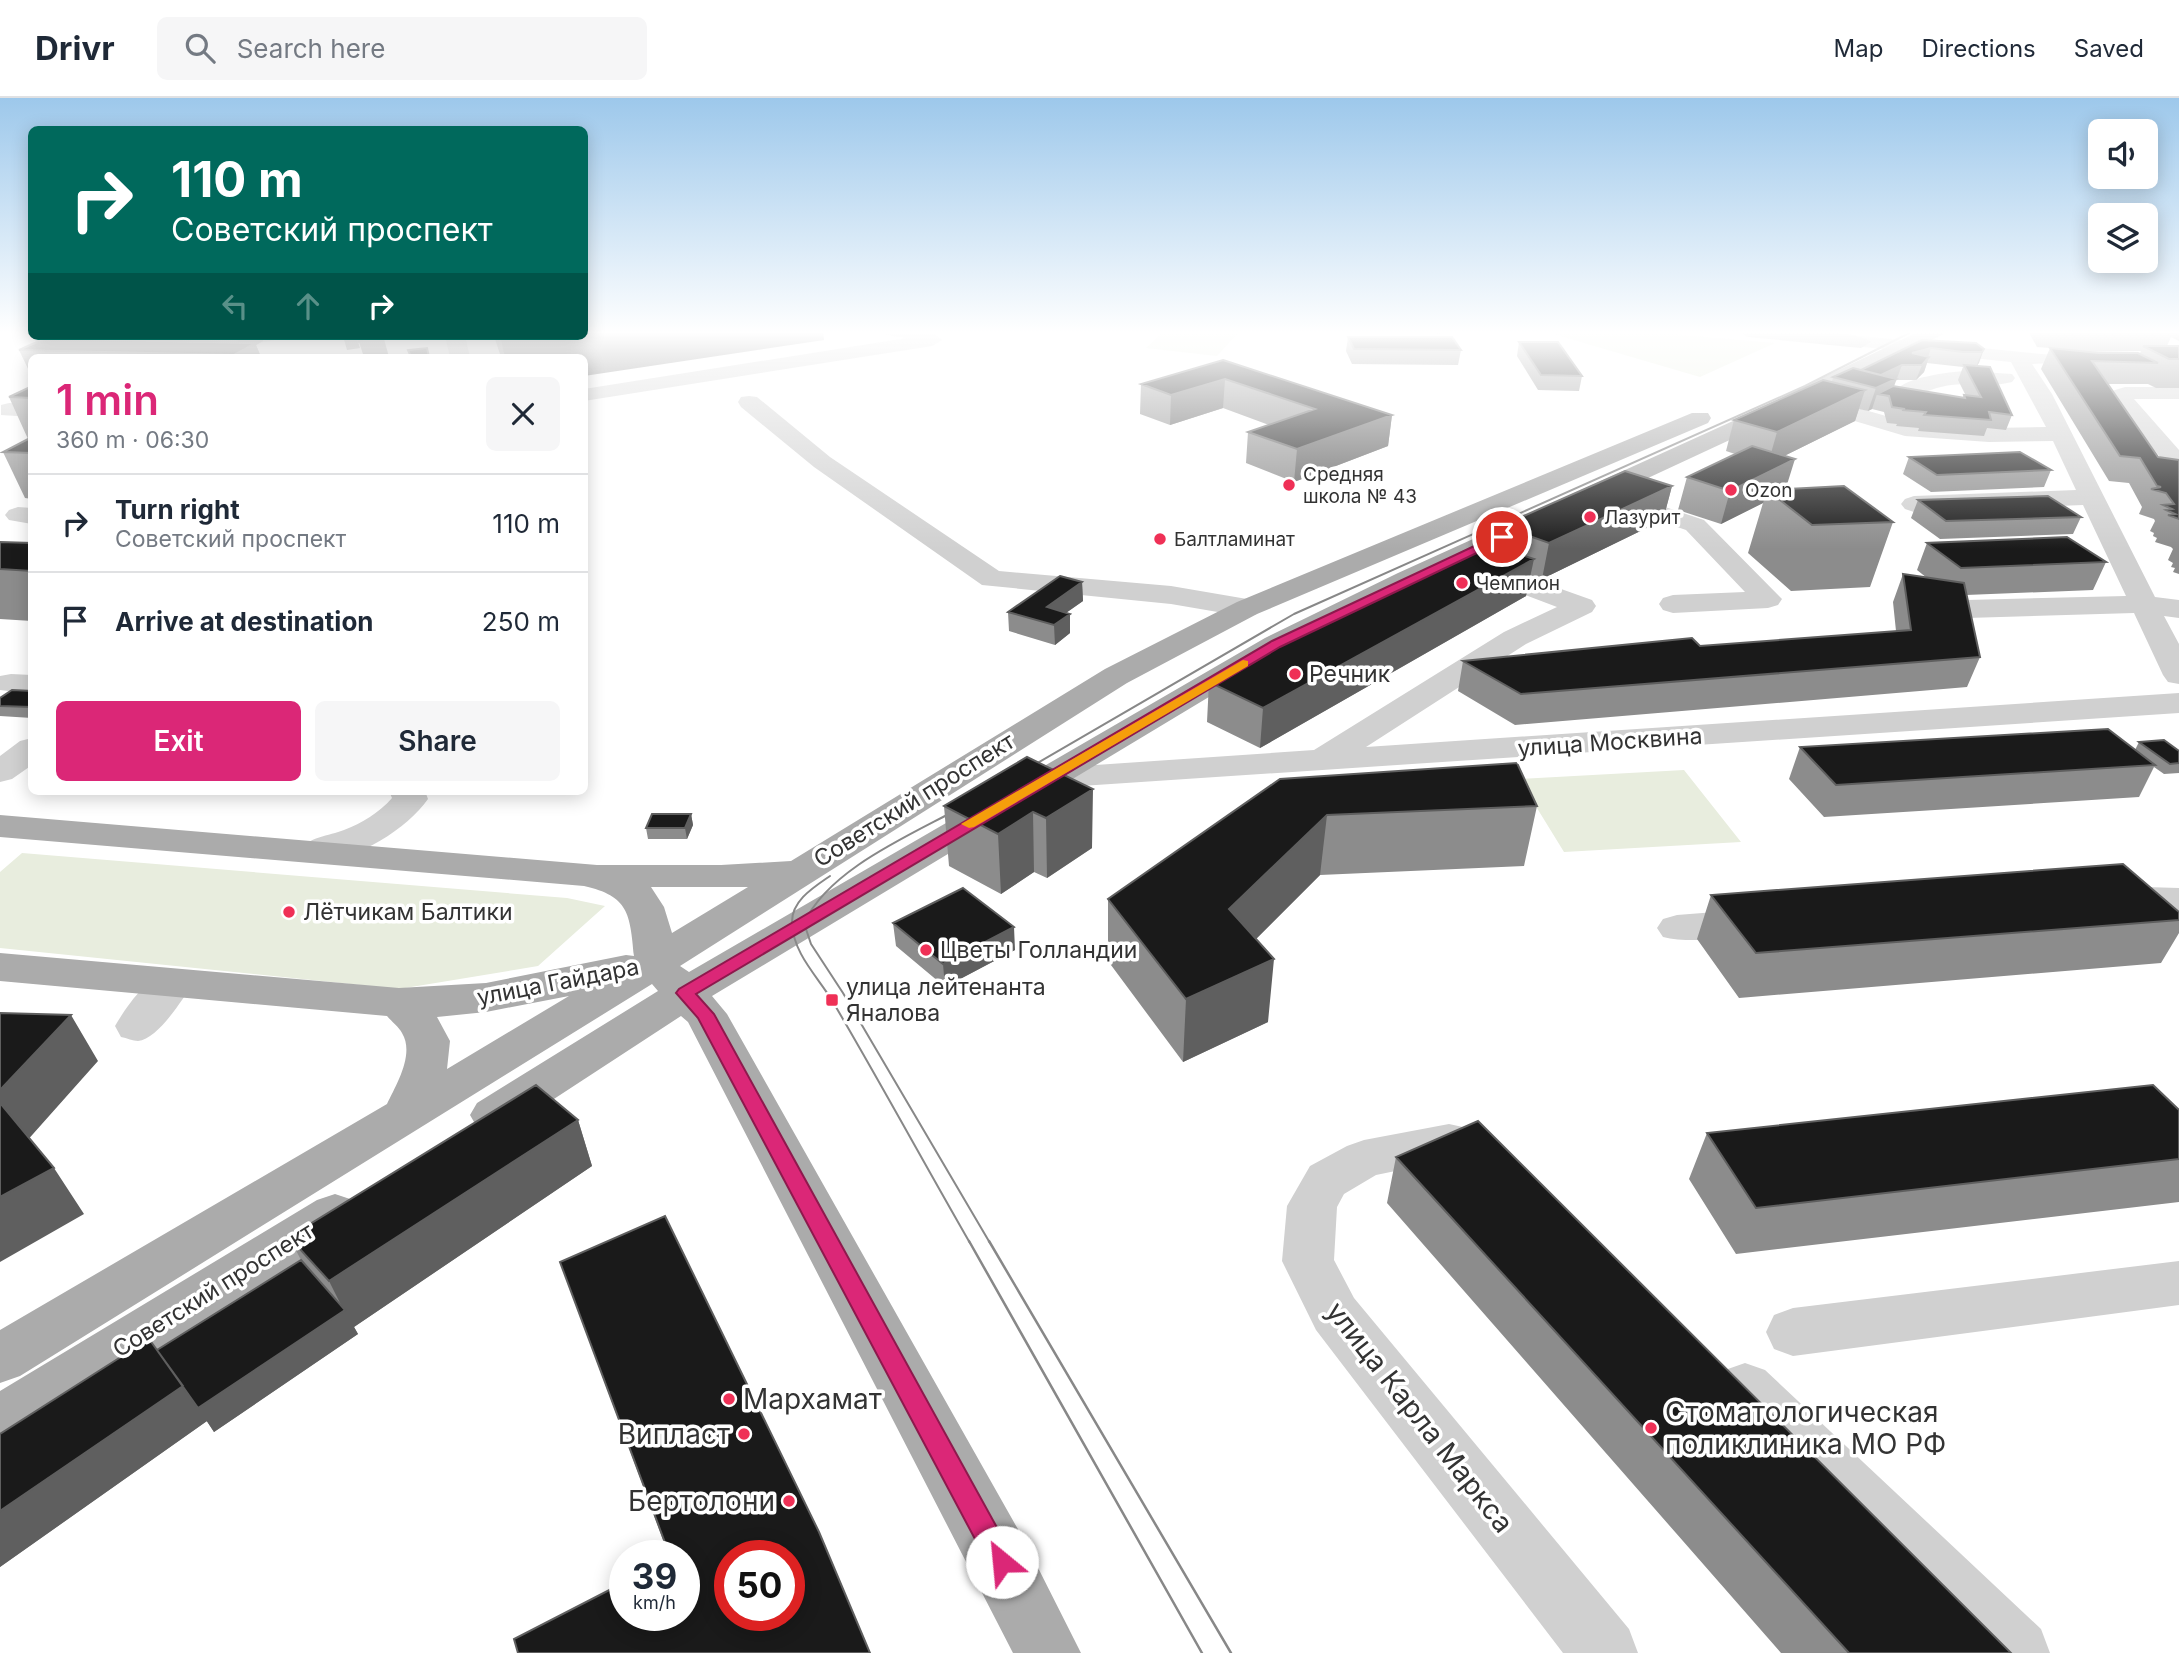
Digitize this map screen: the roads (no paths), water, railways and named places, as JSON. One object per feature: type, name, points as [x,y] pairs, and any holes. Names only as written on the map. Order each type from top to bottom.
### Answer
[{"type":"main road","name":"Советский проспект","points":[[0,1359],[406,1116],[1041,781],[1276,644],[1785,404]]},
{"type":"main road","name":"Советский проспект","points":[[459,1137],[670,978],[798,872],[1116,676],[1247,608],[1718,410]]},
{"type":"main road","points":[[0,856],[17,827]]},
{"type":"main road","name":"улица Гайдара","points":[[0,967],[399,1003],[485,1000],[670,978],[650,919],[634,893],[623,884],[584,874],[17,827]]},
{"type":"main road","points":[[584,874],[721,877],[798,872]]},
{"type":"main road","points":[[670,978],[705,1014],[1048,1653]]},
{"type":"main road","points":[[399,1003],[424,1031],[429,1045],[428,1057],[406,1116]]},
{"type":"main road","name":"Советский проспект","points":[[0,1422],[377,1188]]},
{"type":"street","points":[[751,404],[822,462],[992,579],[1171,595],[1247,608]]},
{"type":"street","points":[[1821,404],[1905,429],[1989,435],[2061,434]]},
{"type":"street","points":[[2045,404],[2144,604],[2175,660]]},
{"type":"street","points":[[2126,404],[2179,465]]},
{"type":"street","points":[[9,410],[28,410]]},
{"type":"street","points":[[1599,492],[1695,526],[1768,599],[1673,604]]},
{"type":"street","points":[[1914,504],[2092,497]]},
{"type":"street","points":[[1318,762],[1516,638],[1582,606],[1455,558]]},
{"type":"street","points":[[1967,609],[2144,604],[2179,609]]},
{"type":"street","name":"улица Москвина","points":[[1041,781],[1081,776],[2179,703]]},
{"type":"street","points":[[0,772],[28,751]]},
{"type":"street","points":[[317,851],[383,826],[405,807],[410,799],[408,795]]},
{"type":"street","points":[[2070,901],[2125,897],[2179,900]]},
{"type":"street","points":[[1677,928],[1785,920]]},
{"type":"street","points":[[137,1026],[173,983]]},
{"type":"street","name":"улица Карла Маркса","points":[[1509,1158],[1499,1148],[1449,1142],[1364,1158],[1326,1180],[1312,1206],[1308,1261],[1335,1314],[1605,1653]]},
{"type":"street","points":[[1793,1332],[2179,1283]]},
{"type":"street","points":[[1708,1352],[2017,1653]]},
{"type":"tram line","points":[[1022,772],[1294,614],[1766,404]]},
{"type":"tram line","points":[[962,807],[896,842],[852,870],[816,903],[804,923],[811,944],[843,993],[990,1243]]},
{"type":"tram line","points":[[830,876],[805,895],[795,908],[792,923],[797,945],[850,1032],[970,1243]]},
{"type":"tram line","points":[[969,1241],[1202,1653]]},
{"type":"tram line","points":[[989,1241],[1231,1653]]},
{"type":"place","name":"Средняя школа № 43","points":[[1289,485]]},
{"type":"place","name":"Ozon","points":[[1731,490]]},
{"type":"place","name":"Лазурит","points":[[1590,517]]},
{"type":"place","name":"Балтламинат","points":[[1160,539]]},
{"type":"place","name":"Чемпион","points":[[1462,583]]},
{"type":"place","name":"Речник","points":[[1295,674]]},
{"type":"place","name":"Лётчикам Балтики","points":[[289,912]]},
{"type":"place","name":"Цветы Голландии","points":[[926,950]]},
{"type":"place","name":"улица лейтенанта Яналова","points":[[832,1000]]},
{"type":"place","name":"Мархамат","points":[[729,1399]]},
{"type":"place","name":"Стоматологическая поликлиника МО РФ","points":[[1651,1428]]},
{"type":"place","name":"Випласт","points":[[744,1434]]},
{"type":"place","name":"Бертолони","points":[[789,1501]]}]
